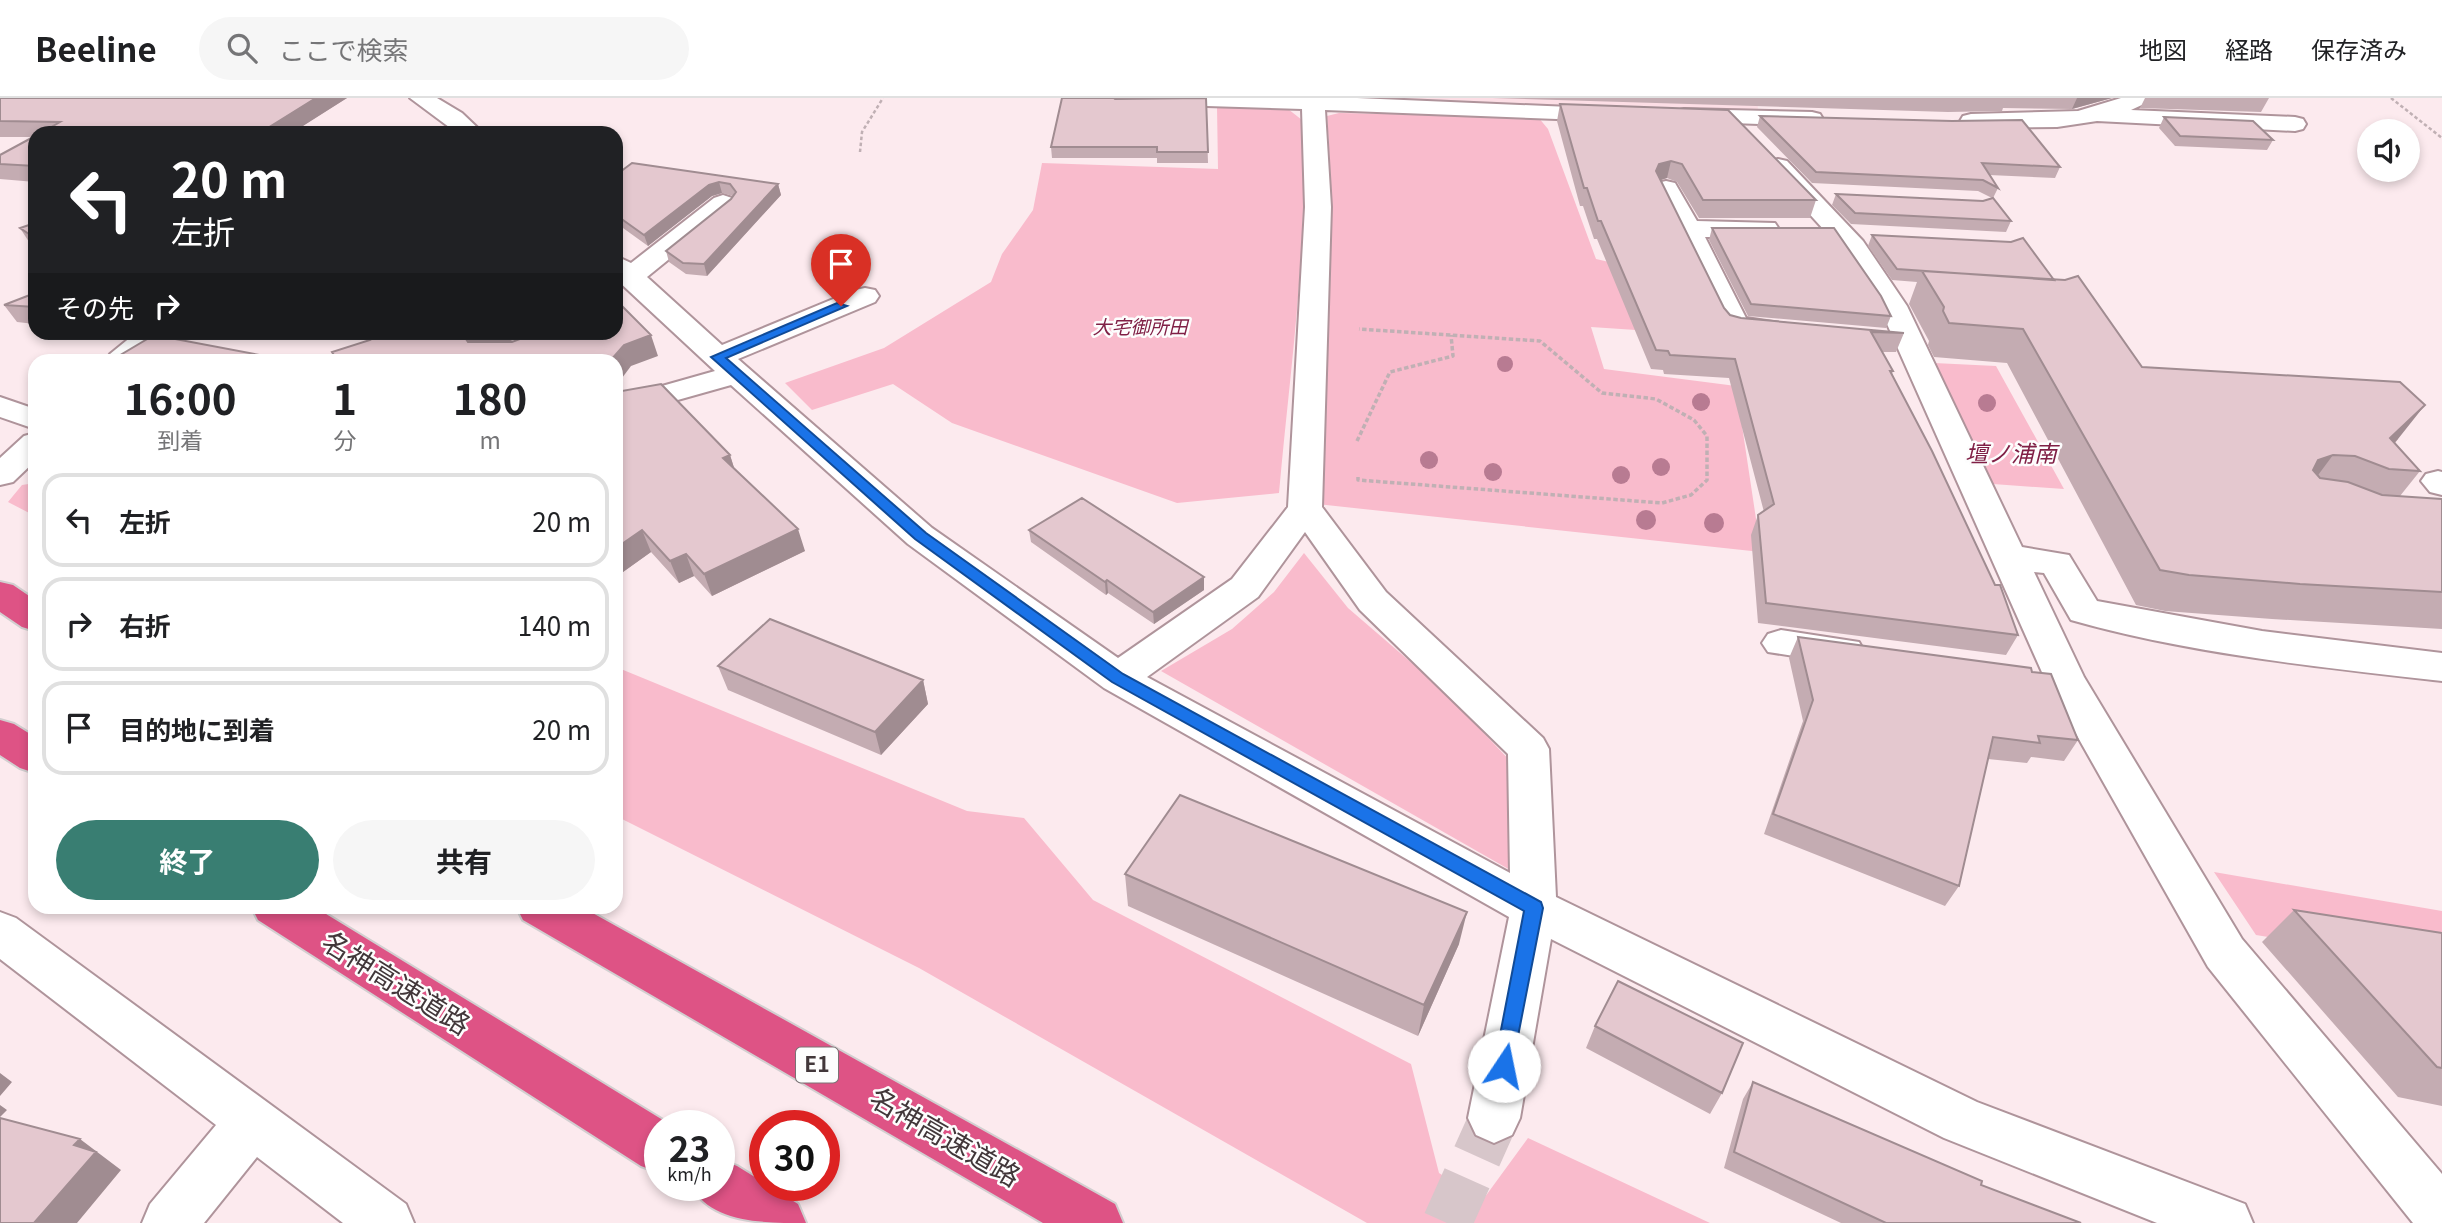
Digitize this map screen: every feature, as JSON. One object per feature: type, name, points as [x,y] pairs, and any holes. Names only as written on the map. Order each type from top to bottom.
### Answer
[{"type":"highway","points":[[0,594],[28,613]]},
{"type":"highway","points":[[0,735],[28,753]]},
{"type":"highway","name":"名神高速道路","points":[[287,914],[644,1138]]},
{"type":"highway","name":"名神高速道路","points":[[553,914],[1096,1223]]},
{"type":"highway","points":[[735,1196],[779,1223]]},
{"type":"street","points":[[421,98],[465,118]]},
{"type":"street","points":[[1174,98],[1628,115]]},
{"type":"street","points":[[1948,122],[2069,120],[2090,109],[2124,107],[2138,98]]},
{"type":"street","points":[[1118,678],[1245,588],[1305,508],[1318,207],[1313,105]]},
{"type":"street","points":[[1667,116],[1732,118],[1783,108],[1833,120]]},
{"type":"street","points":[[2090,109],[2295,124]]},
{"type":"street","points":[[448,126],[465,118]]},
{"type":"street","points":[[1732,118],[1803,192],[1849,223],[1897,292],[1898,341],[2009,558],[2065,679],[2225,953],[2442,1216]]},
{"type":"street","points":[[1665,188],[1735,326],[1803,332]]},
{"type":"street","points":[[723,203],[633,289],[727,366],[920,536],[1118,678],[1534,908],[1962,1121],[2226,1223]]},
{"type":"street","points":[[1688,229],[1849,223]]},
{"type":"street","points":[[623,402],[727,366],[866,296]]},
{"type":"street","points":[[128,354],[146,340]]},
{"type":"street","points":[[0,406],[28,416]]},
{"type":"street","points":[[1,475],[28,450]]},
{"type":"street","points":[[1305,508],[1373,601],[1528,749],[1534,908],[1494,1118]]},
{"type":"street","points":[[2009,558],[2056,563],[2084,611],[2172,631],[2442,667]]},
{"type":"street","points":[[1781,643],[1876,655]]},
{"type":"street","points":[[2024,674],[2065,679]]},
{"type":"street","points":[[5,945],[252,1122],[387,1223]]},
{"type":"street","points":[[170,1223],[252,1122]]},
{"type":"path","points":[[860,152],[862,132],[883,98]]},
{"type":"path","points":[[2391,98],[2442,138]]},
{"type":"path","points":[[1313,326],[1540,341],[1602,393],[1656,398],[1694,420],[1707,436],[1707,480],[1691,495],[1662,503],[1358,480],[1356,465]]},
{"type":"path","points":[[1355,446],[1390,372],[1453,356],[1451,335]]},
{"type":"shaded area","points":[[1270,98],[1757,98],[1758,110],[1737,113]]},
{"type":"green space","name":"大宅御所田","points":[[1217,107],[1288,109],[1302,120],[1301,260],[1279,493],[1177,503],[952,423],[893,384],[812,410],[785,383],[884,348],[991,282],[1002,254],[1033,210],[1042,163],[1218,169]]},
{"type":"green space","points":[[1339,113],[1538,117],[1548,129],[1596,259],[1609,262],[1636,330],[1591,327],[1604,369],[1736,386],[1761,552],[1317,504],[1331,262],[1327,116]]},
{"type":"green space","name":"壇ノ浦南","points":[[1934,363],[1996,366],[2064,489],[1993,484]]},
{"type":"green space","points":[[28,484],[28,512],[8,502],[22,485]]},
{"type":"green space","points":[[1304,553],[1348,608],[1442,689],[1515,766],[1512,871],[1161,671],[1232,629],[1274,592]]},
{"type":"green space","points":[[623,670],[967,811],[1024,818],[1093,900],[1411,1064],[1439,1173],[1482,1201],[1528,1138],[1710,1223],[1367,1223],[919,968],[623,820]]},
{"type":"green space","points":[[2214,872],[2442,911],[2442,966],[2256,935]]},
{"type":"building","points":[[0,98],[316,98],[271,126],[53,126],[60,122],[0,121]]},
{"type":"building","points":[[1062,98],[1206,98],[1208,152],[1157,152],[1157,147],[1051,147]]},
{"type":"building","points":[[1560,104],[1728,110],[1816,200],[1703,200],[1682,164],[1671,161],[1659,164],[1656,171],[1724,308],[1730,315],[1904,333],[1871,332],[1893,371],[1890,371],[1932,451],[1995,585],[2000,585],[2018,635],[1766,603],[1758,515],[1774,504],[1735,359],[1670,355],[1668,351],[1656,350],[1601,221],[1598,221],[1587,188],[1584,188]]},
{"type":"building","points":[[1760,116],[2022,120],[2060,167],[1982,163],[1998,188],[1983,180],[1816,172]]},
{"type":"building","points":[[2164,117],[2253,121],[2273,140],[2180,136]]},
{"type":"building","points":[[28,140],[28,166],[0,164],[0,155]]},
{"type":"building","points":[[632,163],[778,184],[704,264],[683,263],[666,251],[731,199],[736,192],[730,184],[719,182],[709,185],[644,235],[623,220],[623,170]]},
{"type":"building","points":[[1836,194],[1983,201],[1993,198],[2011,221],[1855,213]]},
{"type":"building","points":[[28,225],[28,233],[20,228]]},
{"type":"building","points":[[1712,228],[1834,228],[1881,296],[1891,316],[1751,304]]},
{"type":"building","points":[[1872,235],[2011,242],[2023,238],[2054,280],[1897,269]]},
{"type":"building","points":[[1922,271],[2065,280],[2078,276],[2142,367],[2400,382],[2425,405],[2390,438],[2420,471],[2389,469],[2355,456],[2333,455],[2318,460],[2313,470],[2320,478],[2348,482],[2382,495],[2442,499],[2442,592],[2300,584],[2160,570],[2023,329],[1949,323],[1943,311],[1944,307]]},
{"type":"building","points":[[28,296],[28,307],[4,305]]},
{"type":"building","points":[[623,307],[651,335],[624,345],[616,354],[332,352],[370,340],[623,340]]},
{"type":"building","points":[[146,340],[180,340],[254,354],[122,354]]},
{"type":"building","points":[[661,384],[730,455],[723,458],[798,529],[704,574],[686,554],[670,561],[642,530],[623,543],[623,391]]},
{"type":"building","points":[[1082,498],[1204,577],[1153,612],[1029,530]]},
{"type":"building","points":[[770,619],[923,680],[875,732],[718,666]]},
{"type":"building","points":[[1798,637],[2031,668],[2032,672],[2051,674],[2078,740],[2038,736],[2040,743],[1993,737],[1959,886],[1773,814],[1813,700]]},
{"type":"building","points":[[1180,795],[1467,912],[1424,1005],[1125,874]]},
{"type":"building","points":[[2294,910],[2442,933],[2442,1068],[2437,1067]]},
{"type":"building","points":[[1618,981],[1743,1043],[1722,1093],[1595,1026]]},
{"type":"building","points":[[1753,1082],[1982,1181],[1981,1185],[2081,1223],[1886,1223],[1734,1152]]},
{"type":"building","points":[[0,1118],[80,1139],[74,1145],[96,1152],[34,1223],[0,1223]]},
{"type":"tunnel","points":[[1447,1223],[1494,1118]]},
{"type":"route","points":[[841,306],[717,357],[920,536],[1118,678],[1534,908],[1504,1066]]}]
